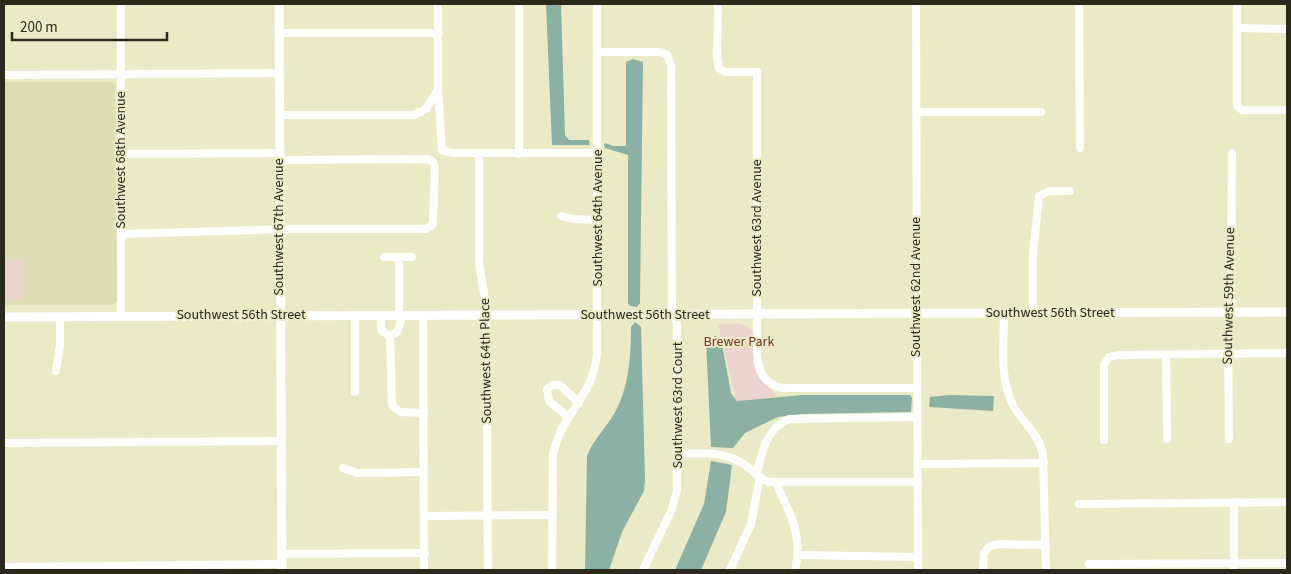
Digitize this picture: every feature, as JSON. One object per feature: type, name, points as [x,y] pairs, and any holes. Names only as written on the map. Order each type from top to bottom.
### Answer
[{"type":"main road","name":"Southwest 67th Avenue","points":[[279,4],[282,567]]},
{"type":"main road","name":"Southwest 56th Street","points":[[4,317],[1287,312]]},
{"type":"street","name":"Southwest 68th Avenue","points":[[121,4],[121,316]]},
{"type":"street","points":[[438,4],[438,87],[441,146],[443,151],[452,153],[518,154],[598,153]]},
{"type":"street","points":[[518,154],[519,4]]},
{"type":"street","name":"Southwest 64th Avenue","points":[[552,570],[553,454],[559,434],[568,417],[588,390],[596,366],[598,315],[598,4]]},
{"type":"street","name":"Southwest 63rd Avenue","points":[[718,4],[716,57],[719,69],[727,72],[757,72],[757,315],[758,361],[761,373],[767,381],[783,388],[917,388]]},
{"type":"street","name":"Southwest 62nd Avenue","points":[[916,4],[918,570]]},
{"type":"street","points":[[1079,4],[1080,148]]},
{"type":"street","points":[[1237,4],[1236,103],[1239,109],[1287,110]]},
{"type":"street","points":[[1237,28],[1287,29]]},
{"type":"street","points":[[279,33],[439,33]]},
{"type":"street","name":"Southwest 63rd Court","points":[[598,52],[653,51],[666,54],[670,58],[671,68],[672,308],[677,324],[678,485],[674,502],[642,570]]},
{"type":"street","points":[[4,75],[279,73]]},
{"type":"street","points":[[279,115],[414,115],[426,109],[435,97],[438,87]]},
{"type":"street","points":[[916,112],[1041,112]]},
{"type":"street","name":"Southwest 64th Place","points":[[480,153],[479,263],[486,315],[488,570]]},
{"type":"street","name":"Southwest 59th Avenue","points":[[1229,439],[1228,354],[1232,153]]},
{"type":"street","points":[[121,154],[416,158],[432,161],[435,167],[434,219],[432,227],[426,229],[121,234]]},
{"type":"street","points":[[1033,314],[1034,247],[1040,195],[1049,191],[1070,191]]},
{"type":"street","points":[[562,216],[572,219],[598,220]]},
{"type":"street","points":[[384,257],[412,257]]},
{"type":"street","points":[[390,336],[397,332],[401,315],[400,257]]},
{"type":"street","points":[[1004,314],[1007,391],[1015,410],[1038,440],[1044,463],[1046,570]]},
{"type":"street","points":[[355,315],[355,392]]},
{"type":"street","points":[[381,315],[381,330],[390,336]]},
{"type":"street","points":[[423,315],[424,570]]},
{"type":"street","points":[[56,371],[60,345],[60,317]]},
{"type":"street","points":[[390,336],[392,406],[400,412],[424,413]]},
{"type":"street","points":[[1104,440],[1104,365],[1107,359],[1117,355],[1287,353]]},
{"type":"street","points":[[1166,355],[1167,438]]},
{"type":"street","points":[[568,417],[549,401],[547,389],[552,385],[560,385],[579,403]]},
{"type":"street","points":[[730,570],[751,524],[758,475],[766,441],[778,425],[789,419],[917,417]]},
{"type":"street","points":[[4,443],[280,441]]},
{"type":"street","points":[[679,454],[724,455],[740,462],[765,481],[918,482]]},
{"type":"street","points":[[917,464],[1044,463]]},
{"type":"street","points":[[343,468],[357,473],[424,472]]},
{"type":"street","points":[[775,482],[794,521],[798,555],[795,570]]},
{"type":"street","points":[[1234,502],[1234,567]]},
{"type":"street","points":[[1079,504],[1287,502]]},
{"type":"street","points":[[425,516],[552,516]]},
{"type":"street","points":[[983,570],[984,554],[988,547],[998,544],[1046,545]]},
{"type":"street","points":[[282,554],[425,553]]},
{"type":"street","points":[[798,555],[918,557]]},
{"type":"street","points":[[1089,564],[1234,567],[1287,563]]},
{"type":"street","points":[[4,566],[282,567]]},
{"type":"shaded area","points":[[546,4],[561,4],[565,135],[569,140],[589,140],[590,145],[552,145]]},
{"type":"shaded area","points":[[633,59],[643,62],[640,303],[637,307],[630,306],[628,303],[628,155],[605,148],[604,145],[605,143],[613,146],[626,146],[626,62]]},
{"type":"shaded area","points":[[4,82],[111,82],[115,84],[117,301],[112,305],[4,305]]},
{"type":"shaded area","points":[[635,322],[641,327],[644,491],[622,532],[609,570],[585,570],[587,456],[592,445],[614,414],[623,394],[630,361],[631,327]]},
{"type":"shaded area","points":[[715,336],[720,338],[731,393],[737,401],[802,395],[910,395],[912,398],[911,412],[802,414],[778,417],[745,433],[733,448],[711,447],[706,341]]},
{"type":"shaded area","points":[[949,395],[994,396],[993,411],[929,407],[930,397]]},
{"type":"shaded area","points":[[711,461],[732,465],[726,512],[701,570],[675,570],[704,504]]},
{"type":"green space","points":[[4,259],[24,259],[22,301],[4,301]]},
{"type":"green space","name":"Brewer Park","points":[[718,324],[740,324],[750,328],[755,337],[766,383],[777,396],[739,401],[736,399]]}]
